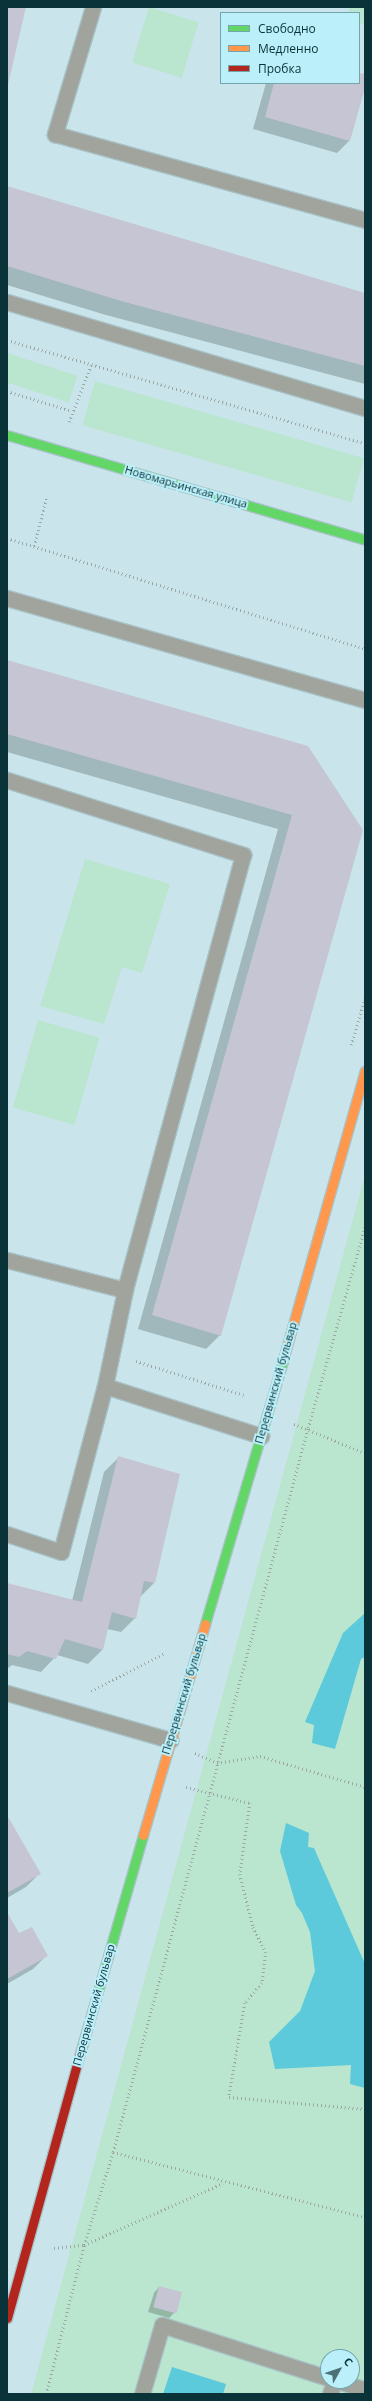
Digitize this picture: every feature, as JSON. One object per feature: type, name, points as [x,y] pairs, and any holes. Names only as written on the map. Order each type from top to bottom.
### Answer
[{"type":"street","name":"Новомарьинская улица","points":[[7,435],[365,540]]},
{"type":"street","name":"Перервинский бульвар","points":[[7,2318],[26,2242],[158,1780],[268,1414],[365,1071]]},
{"type":"lane","points":[[93,7],[55,134],[365,220]]},
{"type":"lane","points":[[7,302],[365,408]]},
{"type":"lane","points":[[7,598],[365,700]]},
{"type":"lane","points":[[7,780],[243,855],[126,1290],[111,1352],[105,1386],[61,1552],[7,1534]]},
{"type":"lane","points":[[7,1260],[126,1290]]},
{"type":"lane","points":[[105,1386],[261,1436]]},
{"type":"lane","points":[[7,1693],[170,1740]]},
{"type":"lane","points":[[142,2394],[162,2325],[320,2375]]},
{"type":"path","points":[[7,340],[365,443]]},
{"type":"path","points":[[69,422],[91,365]]},
{"type":"path","points":[[7,391],[72,411]]},
{"type":"path","points":[[34,546],[46,499]]},
{"type":"path","points":[[7,538],[365,649]]},
{"type":"path","points":[[46,2394],[84,2245],[113,2152],[308,1428],[365,1226]]},
{"type":"path","points":[[111,1352],[248,1396],[268,1414],[308,1428],[365,1453]]},
{"type":"path","points":[[58,1708],[166,1653]]},
{"type":"path","points":[[170,1740],[217,1763],[260,1756],[365,1787]]},
{"type":"path","points":[[158,1780],[250,1803],[240,1874],[253,1927],[266,1952],[262,1983],[245,2003],[229,2096],[365,2109]]},
{"type":"path","points":[[113,2152],[224,2182],[365,2217]]},
{"type":"path","points":[[26,2242],[49,2249],[84,2245],[224,2182]]},
{"type":"green space","points":[[149,7],[199,22],[182,78],[132,62]]},
{"type":"green space","points":[[350,7],[365,7],[365,25],[360,23],[360,12],[348,12]]},
{"type":"green space","points":[[7,353],[77,376],[69,402],[7,382]]},
{"type":"green space","points":[[95,381],[364,458],[351,502],[82,425]]},
{"type":"green space","points":[[85,859],[170,884],[142,973],[122,967],[104,1024],[40,1006]]},
{"type":"green space","points":[[38,1020],[100,1038],[74,1125],[13,1107]]},
{"type":"green space","points":[[365,1175],[365,2394],[31,2394]]},
{"type":"water","points":[[365,1613],[365,1657],[361,1659],[335,1749],[312,1743],[314,1725],[305,1722],[343,1633]]},
{"type":"water","points":[[286,1823],[309,1833],[308,1847],[314,1848],[365,1964],[365,2088],[350,2084],[351,2065],[275,2069],[269,2042],[300,2011],[315,1971],[310,1932],[302,1913],[296,1905],[280,1851]]},
{"type":"water","points":[[172,2367],[226,2384],[223,2394],[163,2394]]},
{"type":"building","points":[[7,7],[26,7],[8,85],[7,85]]},
{"type":"building","points":[[360,73],[365,74],[365,88],[350,141],[265,117],[274,84],[360,84]]},
{"type":"building","points":[[7,186],[365,293],[365,366],[121,301],[7,266]]},
{"type":"building","points":[[7,660],[308,746],[363,830],[221,1336],[152,1315],[292,815],[7,734]]},
{"type":"building","points":[[118,1456],[180,1474],[155,1583],[144,1581],[136,1619],[112,1612],[103,1650],[65,1639],[56,1659],[27,1651],[19,1657],[7,1654],[7,1583],[82,1602]]},
{"type":"building","points":[[7,1815],[41,1874],[7,1893]]},
{"type":"building","points":[[7,1912],[19,1933],[32,1927],[48,1956],[7,1979]]},
{"type":"building","points":[[159,2286],[182,2292],[176,2313],[153,2307]]},
{"type":"traffic: fast","points":[[7,435],[365,540]]},
{"type":"traffic: fast","points":[[205,1624],[283,1360]]},
{"type":"traffic: fast","points":[[81,2050],[143,1835]]},
{"type":"traffic: slow","points":[[283,1360],[365,1071]]},
{"type":"traffic: slow","points":[[143,1835],[205,1624]]},
{"type":"traffic: jam","points":[[7,2318],[81,2050]]}]
